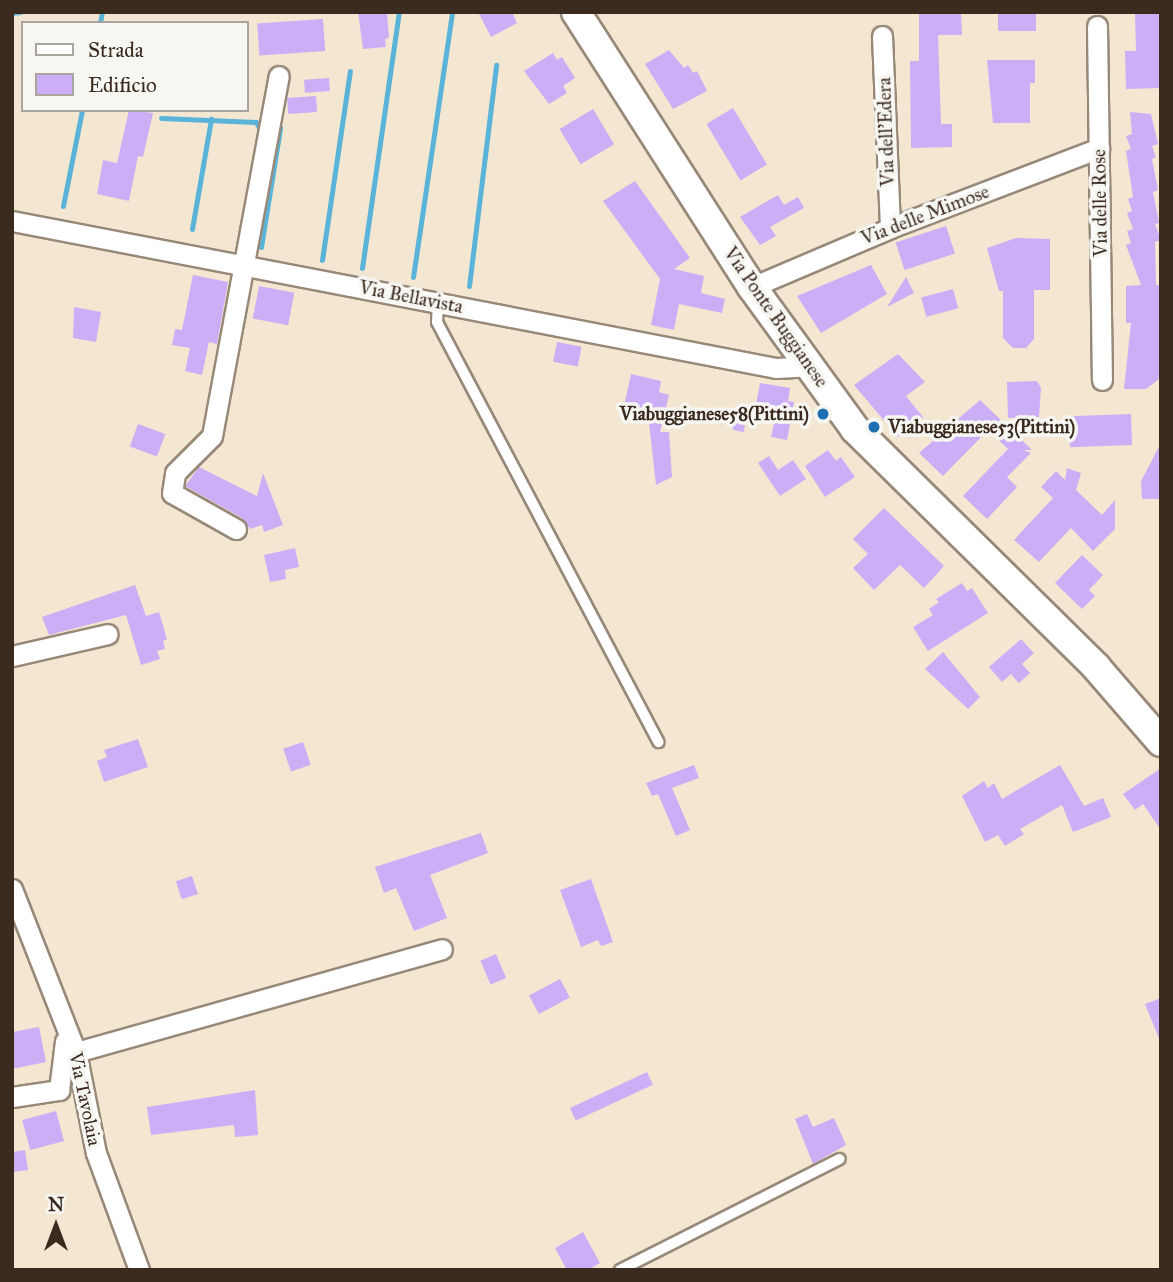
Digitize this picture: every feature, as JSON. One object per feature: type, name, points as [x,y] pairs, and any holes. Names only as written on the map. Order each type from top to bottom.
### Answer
[{"type":"main road","name":"Via Ponte Buggianese","points":[[576,12],[752,287],[855,429],[1096,667],[1161,741]]},
{"type":"street","name":"Via delle Rose","points":[[1097,26],[1102,380]]},
{"type":"street","name":"Via dell'Edera","points":[[882,36],[890,228]]},
{"type":"street","points":[[236,529],[172,493],[175,473],[212,436],[247,266],[279,76]]},
{"type":"street","name":"Via delle Mimose","points":[[752,287],[890,228],[1099,148]]},
{"type":"street","name":"Via Bellavista","points":[[12,221],[776,368],[809,366]]},
{"type":"street","points":[[12,656],[108,634]]},
{"type":"street","name":"Via Tavolaia","points":[[12,889],[76,1052],[96,1153],[139,1270]]},
{"type":"street","points":[[76,1052],[442,949]]},
{"type":"street","points":[[12,1097],[59,1090],[66,1064],[65,1024]]},
{"type":"lane","points":[[438,303],[438,322],[658,742]]},
{"type":"lane","points":[[620,1270],[840,1159]]},
{"type":"building","points":[[358,12],[387,12],[389,38],[385,39],[386,47],[363,49]]},
{"type":"building","points":[[478,12],[512,12],[517,23],[491,37]]},
{"type":"building","points":[[919,12],[961,12],[962,35],[938,35],[941,124],[952,124],[952,147],[911,148],[910,61],[919,61]]},
{"type":"building","points":[[998,12],[1036,12],[1036,31],[998,31]]},
{"type":"building","points":[[1135,12],[1161,12],[1161,88],[1126,89],[1125,51],[1136,51]]},
{"type":"building","points":[[323,19],[325,51],[259,56],[257,24]]},
{"type":"building","points":[[669,50],[684,68],[688,65],[693,73],[697,71],[707,91],[673,109],[645,64]]},
{"type":"building","points":[[553,53],[557,60],[562,57],[575,78],[563,86],[567,93],[549,104],[524,71]]},
{"type":"building","points":[[987,60],[1035,60],[1035,83],[1030,83],[1030,123],[993,123]]},
{"type":"building","points":[[329,78],[330,91],[305,93],[304,80]]},
{"type":"building","points":[[316,96],[317,112],[288,114],[287,98]]},
{"type":"building","points":[[733,108],[767,165],[740,181],[706,124]]},
{"type":"building","points":[[593,109],[614,144],[581,164],[560,129]]},
{"type":"building","points":[[129,112],[153,113],[143,157],[138,156],[129,201],[97,194],[103,160],[117,163]]},
{"type":"building","points":[[1130,112],[1151,114],[1158,144],[1152,146],[1156,157],[1152,159],[1158,190],[1153,192],[1159,223],[1155,224],[1161,240],[1155,242],[1156,285],[1161,285],[1161,369],[1158,380],[1146,389],[1124,389],[1131,323],[1126,323],[1126,286],[1141,285],[1126,245],[1131,243],[1127,231],[1133,229],[1127,213],[1132,211],[1128,199],[1133,197],[1126,151],[1131,149],[1126,136],[1132,134]]},
{"type":"building","points":[[635,181],[690,258],[674,269],[704,276],[701,293],[725,299],[722,313],[679,304],[674,330],[651,325],[660,279],[603,201]]},
{"type":"building","points":[[778,195],[784,205],[798,197],[804,208],[770,227],[776,236],[760,245],[740,217]]},
{"type":"building","points":[[946,226],[955,254],[905,270],[896,242]]},
{"type":"building","points":[[1016,238],[1050,239],[1050,290],[1034,290],[1034,339],[1026,348],[1013,348],[1003,338],[1003,291],[999,291],[987,248]]},
{"type":"building","points":[[871,265],[887,294],[821,333],[797,296]]},
{"type":"building","points":[[193,275],[228,282],[217,344],[209,342],[202,375],[185,371],[190,348],[172,345],[175,329],[182,330]]},
{"type":"building","points":[[906,277],[914,293],[887,307]]},
{"type":"building","points":[[259,286],[294,293],[288,325],[253,318]]},
{"type":"building","points":[[953,289],[958,308],[926,317],[921,298]]},
{"type":"building","points":[[74,307],[101,312],[96,342],[73,338]]},
{"type":"building","points":[[557,342],[582,347],[578,366],[553,362]]},
{"type":"building","points":[[898,354],[925,382],[906,396],[923,417],[898,437],[854,385]]},
{"type":"building","points":[[631,374],[661,381],[659,392],[669,395],[660,432],[669,432],[672,477],[656,485],[649,423],[623,411]]},
{"type":"building","points":[[1037,381],[1041,388],[1039,417],[1008,418],[1007,382]]},
{"type":"building","points":[[760,383],[790,388],[788,401],[794,402],[787,440],[771,437],[775,418],[754,415]]},
{"type":"building","points":[[980,400],[1032,450],[1023,450],[1031,453],[1007,477],[1017,487],[987,519],[963,496],[1008,449],[988,430],[943,476],[919,453]]},
{"type":"building","points":[[720,409],[746,411],[744,432],[734,430]]},
{"type":"building","points":[[1131,414],[1132,445],[1070,447],[1069,416]]},
{"type":"building","points":[[138,424],[165,434],[157,456],[130,447]]},
{"type":"building","points":[[1161,443],[1161,499],[1142,499],[1141,481]]},
{"type":"building","points":[[828,450],[836,461],[841,457],[855,477],[825,497],[805,466]]},
{"type":"building","points":[[769,456],[778,470],[793,460],[806,479],[780,496],[758,463]]},
{"type":"building","points":[[199,467],[257,496],[263,473],[283,525],[264,532],[262,525],[250,529],[242,518],[185,486]]},
{"type":"building","points":[[1067,468],[1081,473],[1076,490],[1102,515],[1115,500],[1115,529],[1093,551],[1071,528],[1039,562],[1014,540],[1053,498],[1041,487],[1056,471],[1065,480]]},
{"type":"building","points":[[884,508],[944,566],[924,588],[900,565],[874,590],[853,568],[868,554],[853,539]]},
{"type":"building","points":[[295,548],[299,567],[285,570],[286,579],[270,582],[264,555]]},
{"type":"building","points":[[1082,555],[1103,575],[1089,590],[1095,596],[1082,609],[1055,583]]},
{"type":"building","points":[[962,583],[967,591],[972,588],[988,613],[928,651],[913,627],[933,615],[929,609],[939,602],[936,599]]},
{"type":"building","points":[[135,585],[146,616],[159,612],[167,639],[163,641],[165,649],[157,651],[160,659],[141,665],[126,615],[49,635],[42,617]]},
{"type":"building","points":[[1021,639],[1034,653],[1022,664],[1030,673],[1019,683],[1011,674],[1002,682],[989,667]]},
{"type":"building","points":[[943,652],[980,697],[968,709],[925,669]]},
{"type":"building","points":[[138,739],[148,767],[104,782],[97,761],[107,757],[104,750]]},
{"type":"building","points":[[303,742],[311,765],[291,772],[283,749]]},
{"type":"building","points":[[694,765],[699,778],[672,788],[690,830],[676,836],[658,794],[652,796],[646,783]]},
{"type":"building","points":[[1060,765],[1084,806],[1103,798],[1111,817],[1073,832],[1062,805],[1020,829],[1024,834],[1005,846],[998,835],[985,842],[962,796],[984,781],[988,788],[994,783],[1002,799]]},
{"type":"building","points":[[1161,768],[1161,830],[1143,804],[1135,810],[1123,794]]},
{"type":"building","points":[[481,833],[488,853],[430,875],[447,918],[414,931],[396,888],[384,893],[375,867]]},
{"type":"building","points":[[192,876],[198,894],[182,899],[176,881]]},
{"type":"building","points":[[591,879],[613,942],[601,946],[598,940],[581,947],[560,890]]},
{"type":"building","points":[[496,954],[506,978],[491,985],[480,961]]},
{"type":"building","points":[[560,979],[570,998],[539,1014],[529,995]]},
{"type":"building","points":[[1161,998],[1161,1041],[1160,1041],[1145,1004]]},
{"type":"building","points":[[39,1027],[46,1062],[12,1069],[12,1032]]},
{"type":"building","points":[[647,1072],[653,1085],[576,1121],[570,1108]]},
{"type":"building","points":[[255,1090],[258,1135],[235,1137],[234,1125],[151,1135],[147,1107]]},
{"type":"building","points":[[56,1111],[64,1141],[30,1150],[22,1120]]},
{"type":"building","points":[[807,1114],[813,1127],[834,1118],[846,1145],[813,1164],[795,1119]]},
{"type":"building","points":[[25,1150],[28,1170],[12,1172],[12,1152]]},
{"type":"building","points":[[583,1232],[600,1263],[588,1270],[567,1270],[555,1248]]},
{"type":"waterway","points":[[12,13],[20,12]]},
{"type":"waterway","points":[[100,21],[102,12]]},
{"type":"waterway","points":[[362,268],[399,12]]},
{"type":"waterway","points":[[413,277],[452,12]]},
{"type":"waterway","points":[[469,286],[496,65]]},
{"type":"waterway","points":[[322,260],[350,71]]},
{"type":"waterway","points":[[63,206],[82,112]]},
{"type":"waterway","points":[[161,118],[256,122],[261,131]]},
{"type":"waterway","points":[[192,229],[211,119]]},
{"type":"waterway","points":[[261,247],[280,128]]},
{"type":"place","name":"Viabuggianese58(Pittini)","points":[[823,414]]},
{"type":"place","name":"Viabuggianese53(Pittini)","points":[[874,427]]}]
